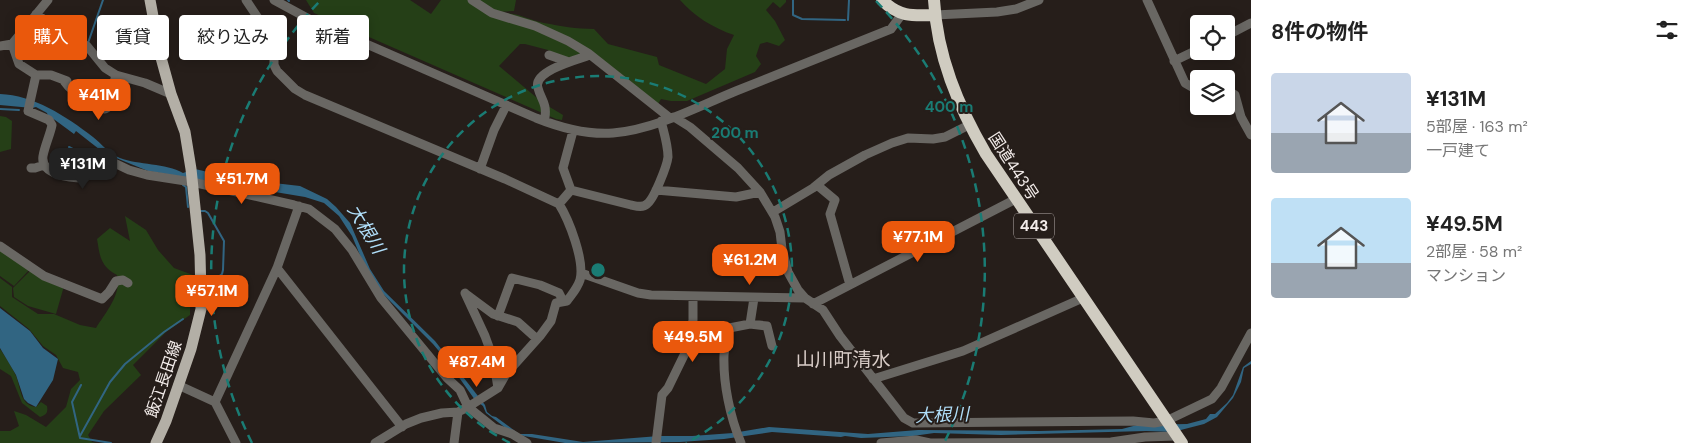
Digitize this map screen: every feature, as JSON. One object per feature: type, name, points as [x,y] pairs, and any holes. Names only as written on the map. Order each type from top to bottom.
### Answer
[{"type":"highway","points":[[882,0],[895,11],[902,14],[935,15]]},
{"type":"highway","name":"443","points":[[934,0],[935,15]]},
{"type":"highway","name":"国道443号","points":[[935,15],[945,66],[957,101],[969,126],[1179,439]]},
{"type":"main road","name":"飯江長田線","points":[[150,0],[160,54],[171,94],[185,132],[200,255],[201,302],[191,349],[166,421],[156,443]]},
{"type":"street","points":[[0,46],[12,44],[48,0]]},
{"type":"street","points":[[246,0],[260,21],[274,55],[274,65],[277,71],[295,89],[305,95],[559,204],[573,235],[579,258],[580,274],[577,288],[567,301],[556,303],[551,321],[506,374],[498,388],[458,412],[442,413],[421,418],[376,443]]},
{"type":"street","points":[[274,0],[309,19],[555,126],[574,131],[613,133],[633,130],[661,122],[891,30],[902,14]]},
{"type":"street","points":[[472,0],[492,13],[535,26],[568,41],[590,55],[672,117],[690,127],[738,168],[760,192],[773,212],[780,232],[788,272],[805,298],[823,310],[840,336],[904,418],[913,423],[1133,421],[1154,423],[1166,421],[1212,399],[1221,388],[1251,333]]},
{"type":"street","points":[[935,15],[1016,9],[1039,0]]},
{"type":"street","points":[[1147,0],[1185,83],[1190,86]]},
{"type":"street","points":[[36,14],[66,35],[87,46],[105,68],[116,75],[145,83],[171,94]]},
{"type":"street","points":[[1235,31],[1251,22]]},
{"type":"street","points":[[12,44],[19,64],[36,75],[51,75],[66,81],[71,89],[89,99],[98,107],[107,108],[116,75]]},
{"type":"street","points":[[1174,61],[1190,53]]},
{"type":"street","points":[[551,70],[549,54],[569,62]]},
{"type":"street","points":[[545,117],[545,102],[537,82],[541,76],[569,62],[590,55]]},
{"type":"street","points":[[36,75],[28,111],[49,120],[52,125],[43,157],[44,164],[56,174],[86,183],[106,160],[147,175],[191,177],[299,206],[319,216],[335,229],[352,250],[381,298],[447,378],[460,390],[468,407],[494,428],[512,434],[528,443]]},
{"type":"street","points":[[1235,94],[1241,117],[1251,136]]},
{"type":"street","points":[[480,169],[494,130],[506,106]]},
{"type":"street","points":[[571,190],[642,206],[647,204],[656,190],[668,157],[661,122]]},
{"type":"street","points":[[773,212],[817,185],[829,175],[865,155],[892,143],[908,138],[945,138],[969,126]]},
{"type":"street","points":[[571,190],[563,168],[574,131]]},
{"type":"street","points":[[30,168],[44,164]]},
{"type":"street","points":[[817,185],[835,200],[830,214],[850,285]]},
{"type":"street","points":[[559,204],[571,190]]},
{"type":"street","points":[[656,190],[736,197],[760,192]]},
{"type":"street","points":[[813,304],[1012,201]]},
{"type":"street","points":[[214,402],[277,268],[299,206]]},
{"type":"street","points":[[0,246],[44,276],[102,299],[116,281],[123,280],[128,283]]},
{"type":"street","points":[[277,268],[402,427]]},
{"type":"street","points":[[580,274],[638,293],[651,295],[805,298]]},
{"type":"street","points":[[498,316],[512,278],[559,293],[563,301]]},
{"type":"street","points":[[498,388],[493,358],[465,293],[493,314],[518,322],[537,339]]},
{"type":"street","points":[[656,443],[662,395],[668,388],[688,346],[693,297]]},
{"type":"street","points":[[750,324],[754,298]]},
{"type":"street","points":[[873,379],[963,351],[1083,298]]},
{"type":"street","points":[[691,329],[728,328],[750,324],[767,326],[772,346]]},
{"type":"street","points":[[728,328],[724,356],[725,385],[732,417],[741,443]]},
{"type":"street","points":[[178,385],[214,402],[236,443]]},
{"type":"street","points":[[454,443],[458,412]]},
{"type":"street","points":[[913,423],[916,441]]},
{"type":"street","points":[[881,443],[916,441],[930,443],[1111,442],[1145,437],[1179,439]]},
{"type":"green space","points":[[306,0],[410,0],[431,14],[441,0],[468,0],[585,54],[572,58],[561,57],[548,50],[520,44],[499,66],[543,103],[563,115],[562,120],[369,37],[369,15],[319,15],[314,13]]},
{"type":"green space","points":[[478,0],[516,0],[514,11],[497,12]]},
{"type":"green space","points":[[680,0],[786,0],[780,8],[773,2],[766,10],[775,21],[785,40],[779,46],[767,42],[760,44],[756,56],[761,64],[755,72],[687,101],[661,99],[658,104],[589,53],[498,13],[517,15],[556,25],[594,29],[608,44],[657,57],[659,65],[706,84],[725,69],[727,49],[734,35],[704,21]]},
{"type":"green space","points":[[0,116],[12,121],[11,149],[0,152]]},
{"type":"green space","points":[[125,216],[146,230],[158,250],[174,268],[193,275],[194,289],[190,292],[190,315],[166,332],[133,365],[141,375],[104,411],[88,435],[92,442],[96,443],[0,443],[0,431],[10,431],[19,426],[14,411],[26,415],[46,427],[66,407],[71,389],[80,380],[78,372],[63,368],[56,355],[43,346],[29,329],[0,306],[0,278],[12,287],[12,297],[38,314],[54,314],[80,325],[96,328],[112,303],[118,282],[117,275],[107,268],[102,260],[97,239],[110,228],[130,241]]},
{"type":"green space","points":[[0,249],[30,269],[14,286],[0,276]]},
{"type":"green space","points":[[31,270],[64,286],[56,314],[28,306],[14,297],[13,288]]},
{"type":"green space","points":[[0,349],[18,381],[24,400],[31,406],[36,407],[41,402],[47,406],[46,414],[40,417],[22,403],[11,376],[0,369]]},
{"type":"water","name":"大根川","points":[[0,94],[25,98],[49,108],[83,129],[120,158],[169,167],[183,173],[195,169],[238,179],[300,186],[327,199],[350,223],[370,269],[384,291],[435,341],[485,405],[487,412],[519,434],[532,434],[583,442],[733,433],[769,427],[868,434],[918,430],[1040,431],[1122,429],[1137,425],[1187,424],[1206,419],[1210,414],[1215,414],[1227,403],[1233,395],[1243,367],[1251,361],[1251,364],[1244,368],[1241,382],[1233,398],[1217,417],[1204,424],[1173,432],[1001,435],[934,433],[913,436],[861,438],[772,432],[724,439],[680,442],[565,443],[524,436],[511,432],[486,413],[483,406],[475,400],[433,344],[380,291],[365,267],[352,236],[339,216],[324,203],[305,197],[148,171],[104,153],[76,131],[74,134],[36,107],[0,105]]},
{"type":"water","points":[[0,308],[30,331],[43,348],[58,359],[53,380],[36,407],[24,399],[16,375],[0,348]]},
{"type":"waterway","points":[[88,43],[103,0]]},
{"type":"waterway","points":[[793,0],[793,15],[802,19],[845,20]]},
{"type":"waterway","points":[[848,20],[849,0]]},
{"type":"waterway","points":[[0,109],[19,110]]},
{"type":"waterway","points":[[69,147],[97,162]]},
{"type":"waterway","points":[[183,185],[186,187],[188,207]]},
{"type":"waterway","points":[[199,211],[208,213],[224,241],[222,274],[208,285],[207,305]]},
{"type":"waterway","points":[[80,436],[110,382],[125,364],[183,319]]},
{"type":"waterway","points":[[81,385],[72,402],[80,438],[111,443]]},
{"type":"district","name":"山川町清水","points":[[843,359]]}]
